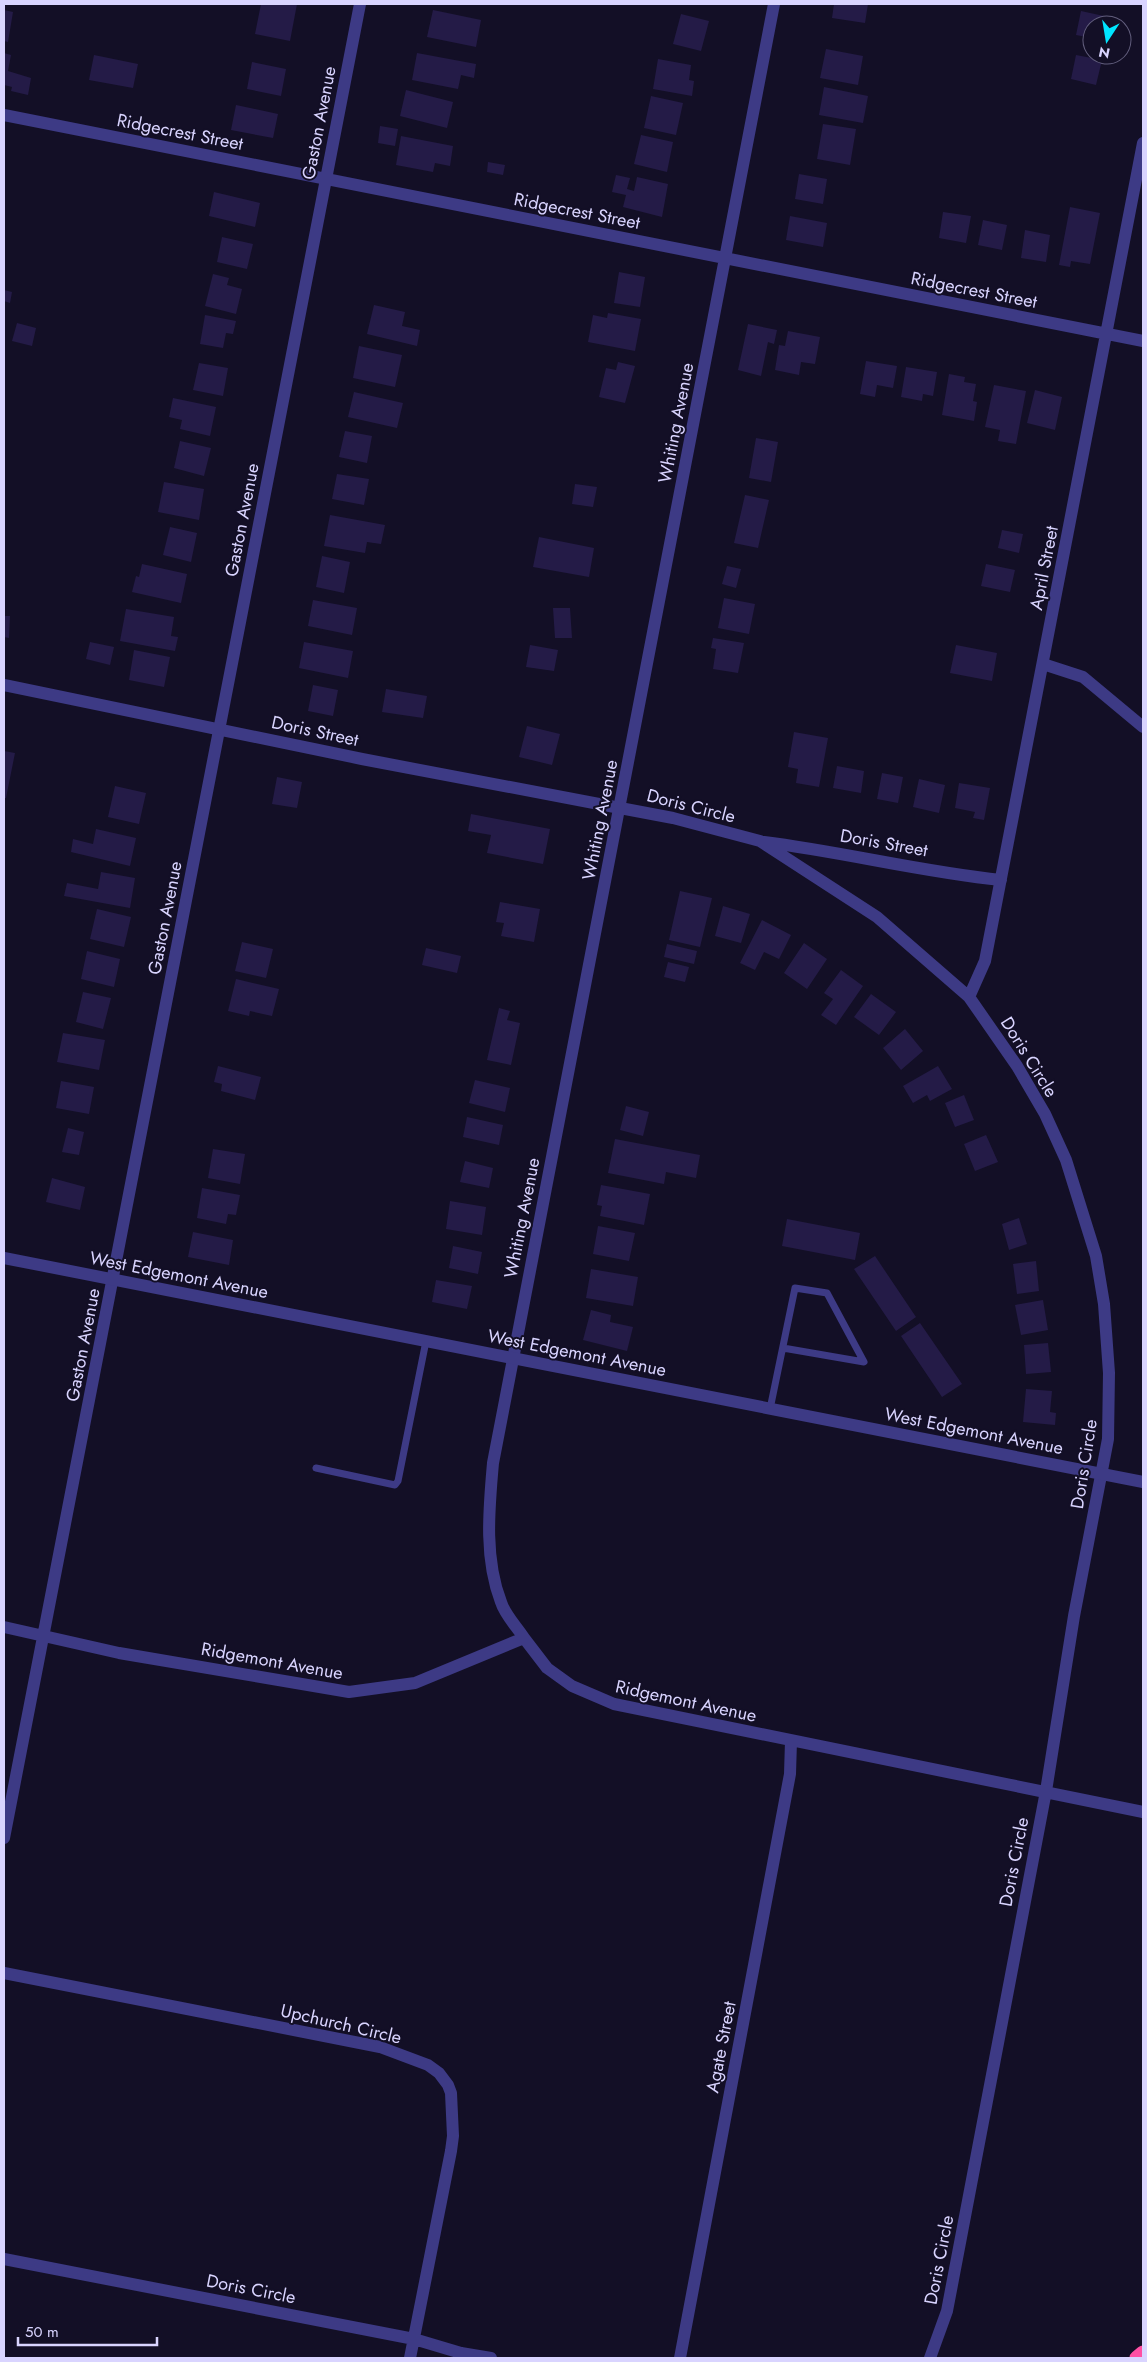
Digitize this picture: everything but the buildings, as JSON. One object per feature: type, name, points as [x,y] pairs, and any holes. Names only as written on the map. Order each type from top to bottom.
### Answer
[{"type":"highway","points":[[1137,2358],[1143,2353]]},
{"type":"street","name":"Gaston Avenue","points":[[4,1838],[360,4]]},
{"type":"street","name":"Whiting Avenue","points":[[524,1638],[501,1604],[492,1569],[489,1535],[493,1463],[774,4]]},
{"type":"street","name":"Ridgecrest Street","points":[[4,115],[1143,341]]},
{"type":"street","name":"April Street","points":[[969,997],[986,960],[1143,148]]},
{"type":"street","points":[[1043,664],[1083,677],[1143,727]]},
{"type":"street","name":"Doris Street","points":[[4,686],[362,759],[620,808]]},
{"type":"street","name":"Doris Circle","points":[[620,808],[673,818],[760,841],[877,917],[969,997],[1017,1066],[1045,1114],[1066,1160],[1088,1224],[1104,1304],[1110,1372],[1110,1423],[1074,1616],[1046,1791],[947,2311],[930,2358]]},
{"type":"street","name":"Doris Street","points":[[760,841],[868,857],[966,876],[1001,880]]},
{"type":"street","name":"West Edgemont Avenue","points":[[4,1258],[1143,1482]]},
{"type":"street","name":"Ridgemont Avenue","points":[[4,1627],[119,1653],[349,1692],[415,1683],[524,1638],[547,1668],[572,1686],[601,1700],[634,1710],[1046,1791],[1143,1812]]},
{"type":"street","name":"Agate Street","points":[[680,2358],[790,1774],[791,1741]]},
{"type":"street","name":"Upchurch Circle","points":[[4,1972],[380,2048],[428,2065],[439,2073],[448,2085],[451,2094],[453,2136],[410,2358]]},
{"type":"street","name":"Doris Circle","points":[[4,2259],[414,2339],[461,2353],[490,2358]]},
{"type":"lane","points":[[770,1408],[795,1288],[827,1293],[864,1362],[783,1348]]},
{"type":"lane","points":[[316,1468],[395,1485],[398,1481],[426,1341]]}]
